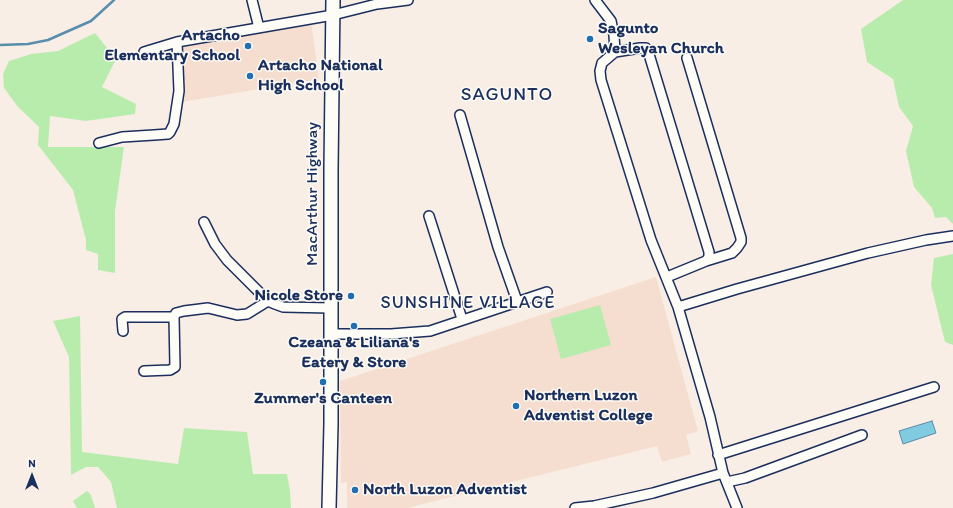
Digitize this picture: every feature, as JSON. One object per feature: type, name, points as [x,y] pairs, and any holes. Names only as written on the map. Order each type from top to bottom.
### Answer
[{"type":"highway","name":"MacArthur Highway","points":[[329,508],[333,0]]},
{"type":"street","points":[[252,0],[259,28]]},
{"type":"street","points":[[144,52],[177,42],[333,15],[377,4],[408,0]]},
{"type":"street","points":[[595,0],[611,22],[614,35],[615,52]]},
{"type":"street","points":[[99,142],[122,137],[168,134],[170,132],[174,124],[179,91],[177,42]]},
{"type":"street","points":[[706,261],[710,252],[648,52],[646,48],[615,52],[602,63],[600,71],[601,80],[651,240],[678,307],[710,417],[723,473],[737,508]]},
{"type":"street","points":[[667,277],[706,261],[732,253],[741,242],[687,58]]},
{"type":"street","points":[[460,115],[498,247],[516,301]]},
{"type":"street","points":[[430,216],[462,319]]},
{"type":"street","points":[[204,222],[215,244],[228,260],[268,301],[284,307],[331,308]]},
{"type":"street","points":[[678,307],[868,253],[926,240],[953,236]]},
{"type":"street","points":[[330,334],[391,334],[423,332],[438,329],[462,319],[548,292]]},
{"type":"street","points":[[144,370],[170,370],[175,367],[174,317],[176,313],[208,308],[237,315],[246,314],[268,301]]},
{"type":"street","points":[[123,330],[122,319],[125,317],[174,317]]},
{"type":"street","points":[[718,455],[934,387]]},
{"type":"street","points":[[727,482],[745,478],[862,435]]},
{"type":"street","points":[[575,508],[594,506],[653,493],[723,473]]},
{"type":"shaded area","points":[[311,21],[319,79],[182,102],[179,49],[184,44]]},
{"type":"shaded area","name":"Northern Luzon Adventist College","points":[[656,277],[698,431],[686,435],[691,454],[662,462],[657,446],[407,508],[347,508],[347,482],[341,483],[340,381]]},
{"type":"green space","points":[[903,0],[953,0],[953,224],[946,217],[935,218],[932,208],[914,187],[906,151],[913,126],[899,107],[893,79],[867,62],[861,29]]},
{"type":"green space","points":[[95,33],[116,59],[102,87],[136,104],[135,114],[86,121],[50,116],[48,147],[124,147],[115,211],[115,273],[98,270],[98,254],[86,250],[86,240],[73,190],[38,145],[39,127],[18,107],[4,88],[3,74],[9,61],[31,54],[58,51]]},
{"type":"green space","points":[[953,254],[953,345],[945,342],[931,285],[934,258]]},
{"type":"green space","points":[[600,305],[611,345],[561,359],[550,319]]},
{"type":"green space","points":[[80,316],[82,452],[178,464],[184,428],[247,432],[253,474],[287,474],[291,508],[117,508],[111,482],[98,467],[86,467],[71,475],[69,357],[53,321]]},
{"type":"green space","points":[[87,491],[91,495],[95,508],[77,508],[73,501]]},
{"type":"water","points":[[932,421],[936,433],[903,444],[899,431]]},
{"type":"waterway","points":[[0,45],[28,44],[48,40],[91,21],[114,0]]},
{"type":"place","name":"Sagunto Wesleyan Church","points":[[590,39]]},
{"type":"place","name":"Artacho Elementary School","points":[[248,46]]},
{"type":"place","name":"Artacho National High School","points":[[250,76]]},
{"type":"place","name":"Nicole Store","points":[[351,296]]},
{"type":"place","name":"Czeana & Liliana's Eatery & Store","points":[[354,326]]},
{"type":"place","name":"Zummer's Canteen","points":[[323,382]]},
{"type":"place","name":"Northern Luzon Adventist College","points":[[516,406]]},
{"type":"place","name":"North Luzon Adventist","points":[[355,490]]},
{"type":"district","name":"SAGUNTO","points":[[507,95]]},
{"type":"district","name":"SUNSHINE VILLAGE","points":[[468,303]]}]
